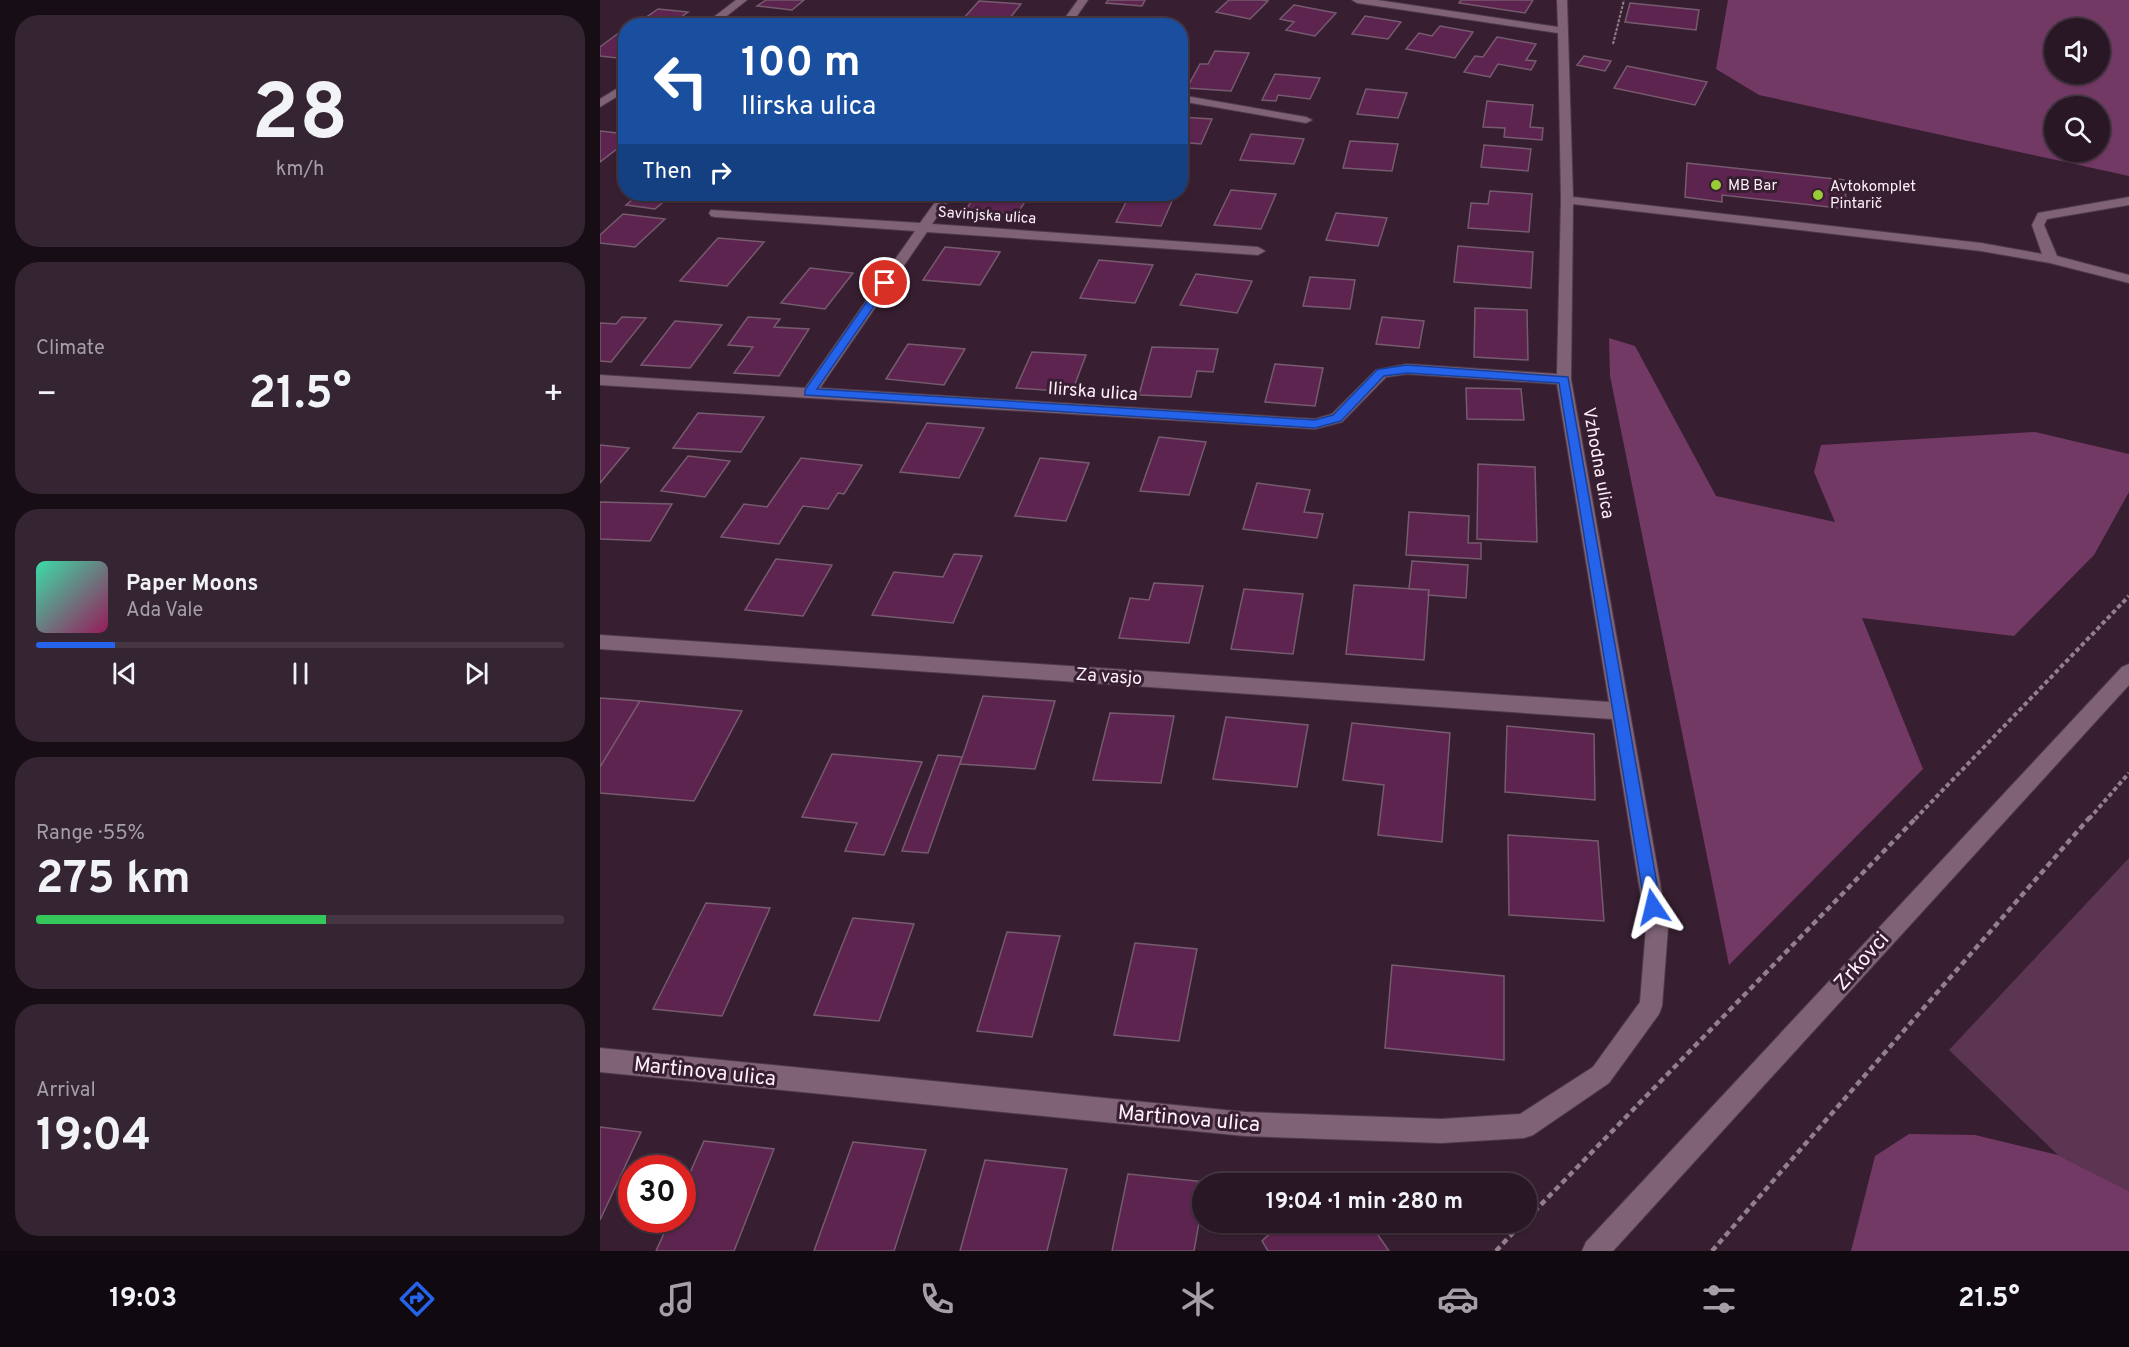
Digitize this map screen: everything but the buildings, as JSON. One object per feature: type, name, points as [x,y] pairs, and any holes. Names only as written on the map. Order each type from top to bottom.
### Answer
[{"type":"street","points":[[718,18],[742,0]]},
{"type":"street","points":[[1071,18],[1083,0]]},
{"type":"street","points":[[1357,0],[1562,31]]},
{"type":"street","name":"Vzhodna ulica","points":[[1562,0],[1567,200],[1564,380],[1657,928]]},
{"type":"street","points":[[600,104],[618,92]]},
{"type":"street","points":[[1188,99],[1306,120]]},
{"type":"street","points":[[1567,200],[1777,226],[1880,234],[2051,259],[2129,279]]},
{"type":"street","points":[[809,393],[942,201]]},
{"type":"street","points":[[2051,259],[2038,225],[2043,216],[2129,201]]},
{"type":"street","name":"Savinjska ulica","points":[[715,213],[1258,251]]},
{"type":"street","name":"Ilirska ulica","points":[[600,380],[1315,424],[1336,418],[1381,373],[1407,369],[1564,380]]},
{"type":"street","name":"Za vasjo","points":[[600,642],[1619,711]]},
{"type":"street","name":"Zrkovci","points":[[1595,1251],[2129,672]]},
{"type":"street","name":"Martinova ulica","points":[[600,1060],[1245,1124],[1441,1131],[1524,1126],[1601,1075],[1651,1006],[1657,928]]},
{"type":"path","points":[[1613,44],[1624,0]]},
{"type":"path","points":[[1537,1209],[1780,960],[2129,596]]},
{"type":"path","points":[[1712,1251],[2129,773]]},
{"type":"path","points":[[1496,1251],[1513,1233]]},
{"type":"shaded area","points":[[1728,0],[2129,0],[2129,176],[2065,162],[2110,162],[2110,96],[2044,96],[2044,157],[1759,95],[1716,69]]},
{"type":"shaded area","points":[[1609,338],[1635,346],[1716,496],[1835,522],[1814,472],[1821,445],[2035,432],[2129,454],[2129,492],[2094,555],[2014,636],[1862,618],[1923,769],[1729,965],[1610,376]]},
{"type":"shaded area","points":[[2129,858],[2129,1191],[2058,1155],[1949,1050]]},
{"type":"shaded area","points":[[1909,1134],[1975,1135],[2058,1155],[2129,1191],[2129,1251],[1851,1251],[1875,1156]]},
{"type":"place","name":"MB Bar","points":[[1716,185]]},
{"type":"place","name":"Avtokomplet Pintarič","points":[[1818,195]]},
{"type":"route","points":[[885,283],[809,393],[1315,424],[1336,418],[1381,373],[1407,369],[1564,380],[1653,907]]}]
